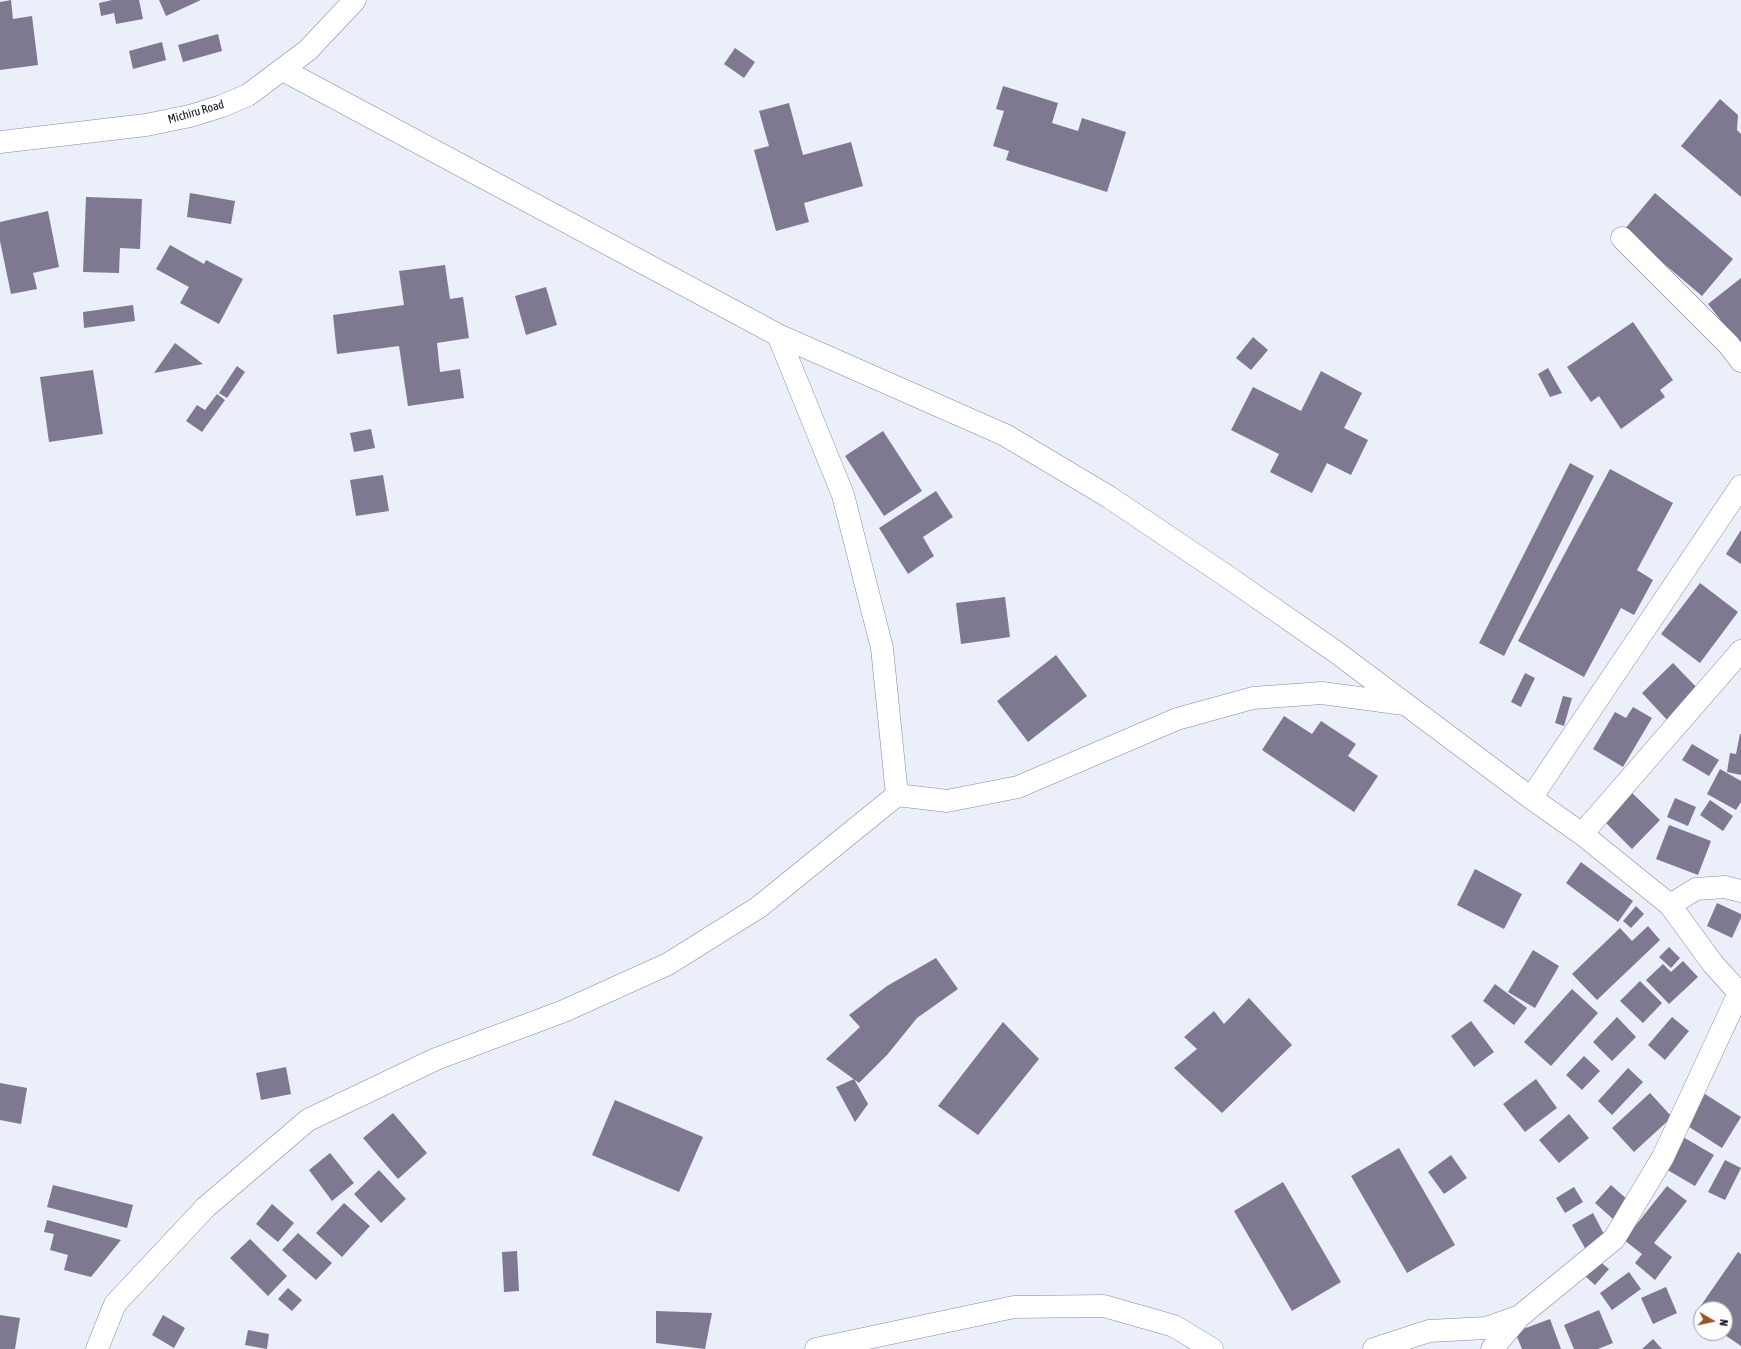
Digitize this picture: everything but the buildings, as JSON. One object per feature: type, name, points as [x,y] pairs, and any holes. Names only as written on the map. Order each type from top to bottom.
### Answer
[{"type":"street","name":"Michiru Road","points":[[0,142],[146,124],[190,116],[222,106],[248,95],[308,50],[355,0]]},
{"type":"street","points":[[282,70],[778,335],[1011,439],[1109,497],[1336,652],[1531,798],[1582,834],[1670,905],[1713,964],[1740,994],[1663,1157],[1614,1239],[1520,1316],[1492,1349]]},
{"type":"street","points":[[1622,238],[1729,345],[1741,361]]},
{"type":"street","points":[[778,335],[843,495],[882,648],[897,795]]},
{"type":"street","points":[[1531,798],[1741,486]]},
{"type":"street","points":[[1582,834],[1741,651]]},
{"type":"street","points":[[96,1349],[115,1304],[206,1207],[308,1120],[436,1059],[564,1010],[668,964],[758,906],[897,795],[947,801],[1018,787],[1177,719],[1253,698],[1322,693],[1405,704]]},
{"type":"street","points":[[1670,905],[1696,889],[1725,887],[1741,891]]},
{"type":"street","points":[[816,1349],[1014,1307],[1104,1306],[1174,1326],[1212,1349]]},
{"type":"street","points":[[1374,1349],[1430,1332],[1486,1328],[1520,1316]]}]
